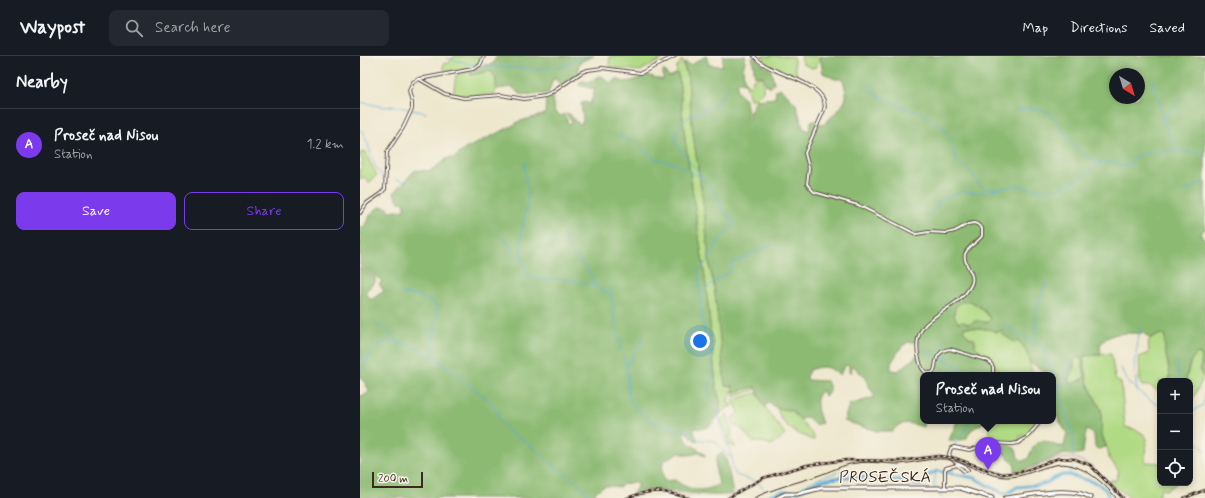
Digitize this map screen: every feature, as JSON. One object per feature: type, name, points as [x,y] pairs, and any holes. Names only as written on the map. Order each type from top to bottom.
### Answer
[{"type":"main road","name":"PROSEČSKÁ","points":[[777,498],[785,494],[797,494],[822,488],[963,488],[992,498]]},
{"type":"main road","points":[[1005,498],[1062,492],[1086,495],[1091,498]]},
{"type":"street","points":[[360,213],[368,203],[385,189],[387,152],[403,128],[412,109],[409,91],[413,82],[419,79],[473,70],[482,63],[484,56]]},
{"type":"street","points":[[419,79],[444,94],[464,98],[501,95],[524,100],[548,95],[582,72],[588,70],[602,68],[641,73],[675,56]]},
{"type":"street","points":[[754,56],[766,66],[805,83],[824,100],[824,110],[805,155],[809,168],[807,184],[813,191],[858,206],[913,233],[947,233],[958,230],[972,223],[980,226],[982,236],[967,250],[965,257],[972,277],[970,286],[963,296],[924,325],[918,338],[917,352],[921,366],[925,372]]},
{"type":"street","points":[[932,372],[935,369],[937,356],[939,353],[943,350],[950,349],[989,361],[993,367],[993,372]]},
{"type":"street","points":[[945,488],[945,470],[948,467],[956,465],[964,471],[968,470],[952,461],[949,450],[953,447],[970,450],[991,443],[1018,443],[1026,439],[1038,424]]},
{"type":"shaded area","points":[[939,455],[955,457],[988,469],[1003,472],[1020,471],[1059,457],[1076,457],[1093,466],[1125,498],[1122,498],[1089,466],[1075,460],[1059,460],[1021,473],[1003,475],[987,472],[954,460],[939,457],[899,462],[846,461],[807,467],[763,479],[731,498],[724,498],[736,493],[763,477],[807,464],[846,459],[899,460]]},
{"type":"shaded area","points":[[647,490],[663,490],[695,498],[684,498],[656,492],[631,498],[624,498]]},
{"type":"green space","points":[[454,56],[482,56],[477,64],[467,69],[455,71],[445,70],[443,68],[444,63],[448,64]]},
{"type":"green space","points":[[498,56],[594,56],[582,61],[578,66],[580,72],[560,86],[557,80],[553,79],[548,94],[525,95],[517,92],[513,87],[496,89],[496,78],[491,71],[471,75],[471,71],[484,65],[493,64]]},
{"type":"green space","points":[[610,56],[668,56],[640,71],[610,67]]},
{"type":"green space","points":[[706,56],[709,65],[722,66],[723,56],[746,56],[743,70],[745,83],[737,82],[737,90],[746,101],[748,114],[746,117],[748,119],[749,118],[750,112],[756,100],[775,98],[776,90],[780,88],[796,104],[803,128],[809,131],[811,121],[816,121],[823,125],[839,109],[846,98],[843,79],[835,79],[823,73],[820,56],[1205,56],[1205,229],[1200,233],[1205,239],[1205,375],[1202,376],[1201,374],[1202,356],[1198,353],[1192,358],[1187,378],[1170,378],[1164,342],[1165,336],[1162,334],[1150,338],[1143,333],[1119,334],[1109,337],[1100,345],[1101,355],[1083,356],[1088,384],[1101,410],[1102,435],[1106,447],[1098,449],[1095,447],[1094,435],[1087,430],[1083,453],[1072,455],[1064,454],[1027,469],[1014,472],[1015,466],[1006,455],[995,449],[994,445],[1006,445],[1016,449],[1018,458],[1023,461],[1028,459],[1037,443],[1040,441],[1048,442],[1057,446],[1064,446],[1067,434],[1056,415],[1056,372],[1043,372],[1041,369],[1030,363],[1025,348],[1019,341],[1014,342],[1002,334],[1002,330],[997,332],[988,329],[965,327],[963,330],[969,338],[973,338],[975,340],[975,347],[990,358],[995,364],[995,372],[920,372],[920,424],[924,424],[924,427],[907,423],[896,427],[893,431],[877,431],[844,421],[849,405],[875,397],[863,375],[853,365],[851,372],[849,372],[849,365],[844,366],[840,375],[825,367],[818,367],[809,370],[807,377],[808,380],[827,381],[830,388],[830,392],[825,396],[823,390],[818,396],[817,405],[822,423],[815,425],[806,417],[800,420],[791,410],[778,409],[769,403],[764,406],[756,387],[735,392],[733,386],[725,385],[714,285],[710,269],[704,209],[693,134],[688,80],[684,63],[686,62],[687,64],[691,65]],"holes":[[[969,301],[975,304],[991,319],[986,322],[975,321],[969,324],[962,321],[958,323],[954,315],[955,307],[962,302]],[[908,342],[919,342],[919,353],[898,371],[891,370],[891,363],[902,346]],[[1079,357],[1082,362],[1085,376],[1082,380],[1071,384],[1068,380],[1073,372],[1074,360]]]},
{"type":"green space","points":[[752,56],[771,70],[774,83],[770,88],[766,85],[763,76],[755,76]]},
{"type":"green space","points":[[762,56],[793,56],[797,75],[788,74],[773,68]]},
{"type":"green space","points":[[801,56],[819,56],[819,62],[817,63],[816,67],[812,68],[803,64]]},
{"type":"green space","points":[[682,60],[688,80],[693,134],[726,385],[733,386],[735,392],[757,387],[754,390],[734,397],[733,390],[728,401],[729,404],[732,404],[733,406],[727,408],[720,414],[720,402],[716,385],[706,285],[685,139],[679,78],[676,68]]},
{"type":"green space","points":[[471,71],[471,75],[491,71],[496,82],[495,94],[476,96],[453,94],[456,75]]},
{"type":"green space","points":[[663,71],[665,71],[668,76],[677,73],[679,78],[685,139],[706,285],[716,385],[720,402],[720,414],[710,426],[704,428],[694,428],[698,442],[686,432],[683,433],[692,446],[702,452],[705,456],[698,453],[690,455],[678,453],[663,461],[662,472],[664,481],[675,480],[686,487],[697,490],[708,489],[719,484],[716,462],[718,454],[722,453],[727,462],[733,494],[713,495],[653,490],[632,495],[637,487],[637,484],[634,482],[624,484],[619,487],[608,486],[600,488],[595,493],[595,498],[360,498],[360,396],[367,394],[369,391],[365,383],[360,378],[360,267],[375,278],[375,282],[365,292],[371,300],[384,291],[379,284],[382,281],[360,265],[360,226],[364,227],[376,209],[383,207],[388,208],[389,212],[404,210],[405,203],[399,202],[394,193],[415,170],[430,171],[448,158],[454,158],[465,149],[514,125],[517,122],[545,114],[546,98],[552,97],[555,112],[561,116],[565,114],[564,115],[567,122],[570,124],[572,121],[566,114],[570,114],[575,121],[580,124],[583,121],[581,103],[585,102],[590,104],[595,89],[579,85],[581,81],[592,82],[598,77],[602,76],[611,83],[617,79],[623,82],[632,81],[646,75],[663,80]]},
{"type":"green space","points":[[763,76],[763,92],[756,99],[750,99],[745,83],[751,86],[753,79]]},
{"type":"green space","points":[[366,152],[377,175],[369,183],[364,177],[360,179],[360,169],[362,168],[363,161],[360,157],[360,153]]},
{"type":"green space","points":[[969,301],[978,306],[989,316],[991,319],[987,323],[958,323],[954,315],[955,307],[962,302]]},
{"type":"green space","points":[[965,327],[988,329],[997,332],[1003,330],[1002,334],[1017,341],[1025,348],[1032,372],[999,372],[992,360],[975,347],[975,340],[963,330]]},
{"type":"green space","points":[[1162,334],[1165,336],[1165,351],[1170,375],[1170,378],[1157,378],[1157,391],[1151,386],[1142,386],[1140,383],[1139,357],[1148,354],[1150,338]]},
{"type":"green space","points":[[1196,353],[1202,356],[1200,369],[1203,378],[1193,399],[1193,378],[1187,378],[1191,361]]},
{"type":"green space","points":[[1111,354],[1115,378],[1121,383],[1125,427],[1141,432],[1147,439],[1145,462],[1157,463],[1157,486],[1172,486],[1166,490],[1161,489],[1158,498],[1130,498],[1110,482],[1110,480],[1116,480],[1119,471],[1109,458],[1108,450],[1102,435],[1101,410],[1088,384],[1083,356]]},
{"type":"green space","points":[[1079,357],[1082,362],[1085,376],[1082,380],[1071,384],[1068,380],[1073,373],[1074,360]]},
{"type":"green space","points":[[756,393],[785,434],[779,441],[770,445],[767,443],[752,441],[740,427],[734,426],[732,418],[739,412],[733,400]]},
{"type":"green space","points":[[778,409],[791,410],[812,434],[814,440],[797,433],[788,426],[780,416]]},
{"type":"green space","points":[[727,414],[732,434],[730,437],[732,443],[736,447],[728,445],[728,436],[722,426],[721,420]]},
{"type":"green space","points":[[956,424],[981,424],[971,430],[966,439],[954,441],[949,440]]},
{"type":"green space","points":[[989,424],[1037,424],[1027,436],[1020,436],[1019,441],[1012,443],[999,441],[992,437],[989,431]]},
{"type":"waterway","points":[[560,67],[566,66],[574,60],[587,56]]},
{"type":"waterway","points":[[446,58],[478,66]]},
{"type":"waterway","points":[[479,66],[540,69],[558,68]]},
{"type":"waterway","points":[[1152,80],[1174,151]]},
{"type":"waterway","points":[[871,84],[876,95],[902,107],[921,113],[944,129],[951,139],[957,162],[969,170],[979,184],[985,188],[1001,188],[1016,185],[1039,190],[1056,190],[1074,181],[1102,162],[1112,162],[1122,166],[1132,164],[1132,159],[1138,155],[1168,151],[1189,152],[1205,155]]},
{"type":"waterway","points":[[701,175],[676,143],[676,133],[683,122],[691,115],[714,105],[720,99],[726,87]]},
{"type":"waterway","points":[[1164,119],[1182,97]]},
{"type":"waterway","points":[[360,102],[383,107],[394,106],[426,113]]},
{"type":"waterway","points":[[1016,110],[1034,109],[1048,113],[1055,119],[1078,151],[1091,159],[1101,162]]},
{"type":"waterway","points":[[360,129],[364,134],[375,166],[383,177]]},
{"type":"waterway","points":[[618,136],[634,142],[656,159],[673,163],[694,174],[702,176],[715,193],[723,209],[734,223],[733,227],[719,240],[711,256],[699,271],[701,312],[712,363],[711,384],[707,394],[718,411],[723,434],[732,457]]},
{"type":"waterway","points":[[525,162],[528,199],[521,243],[523,263],[528,275],[541,279],[563,279],[588,284],[611,295],[614,306],[616,330],[627,369],[628,393],[630,401],[634,407],[653,422],[674,428],[684,429],[691,432],[696,438],[702,440],[715,441],[727,455],[732,458],[732,467],[736,475],[754,481]]},
{"type":"waterway","points":[[396,179],[406,182]]},
{"type":"waterway","points":[[1183,192],[1205,181]]},
{"type":"waterway","points":[[927,218],[931,215],[940,200],[956,195],[962,191],[984,193],[1000,188]]},
{"type":"waterway","points":[[564,236],[569,249],[588,270],[596,287]]},
{"type":"waterway","points":[[503,237],[510,246],[516,259],[522,256]]},
{"type":"waterway","points":[[701,294],[715,281],[728,273],[733,263],[772,244]]},
{"type":"waterway","points":[[1047,281],[1041,294],[1036,312],[1033,342],[1042,348],[1052,371]]},
{"type":"waterway","points":[[611,286],[611,294]]},
{"type":"waterway","points":[[400,293],[422,297],[435,304],[437,307],[434,334],[434,357]]},
{"type":"waterway","points":[[376,324],[393,336],[399,343]]},
{"type":"waterway","points":[[1002,324],[1032,342]]},
{"type":"waterway","points":[[1136,354],[1140,328]]},
{"type":"waterway","points":[[627,367],[641,343],[642,338]]},
{"type":"waterway","points":[[362,371],[372,351],[378,345],[385,342],[395,342],[419,349],[434,357],[491,402],[500,420],[509,432],[533,447],[552,465],[579,484],[593,498]]},
{"type":"waterway","points":[[940,342],[945,349],[948,362]]},
{"type":"waterway","points":[[924,351],[932,352],[937,358],[957,365],[960,367],[962,372]]},
{"type":"waterway","points":[[360,356],[367,359]]},
{"type":"waterway","points":[[1136,356],[1134,362],[1137,390],[1157,404]]},
{"type":"waterway","points":[[1057,386],[1063,384],[1070,371],[1071,361]]},
{"type":"waterway","points":[[1177,362],[1179,378]]},
{"type":"waterway","points":[[1121,368],[1128,382],[1137,390]]},
{"type":"waterway","points":[[1056,384],[1073,435],[1073,457]]},
{"type":"waterway","points":[[1193,412],[1202,406],[1205,399],[1205,392]]},
{"type":"waterway","points":[[954,447],[955,443],[968,424]]},
{"type":"waterway","points":[[1193,439],[1205,450]]},
{"type":"waterway","points":[[1069,475],[1072,467]]},
{"type":"waterway","points":[[802,490],[802,487],[817,479],[841,471],[850,471],[856,477]]},
{"type":"waterway","points":[[936,471],[934,486],[942,498]]},
{"type":"waterway","points":[[767,498],[770,495],[783,491],[795,492],[823,480],[843,477],[860,477],[883,481],[898,480],[910,482],[916,485],[922,485],[930,474],[938,471],[975,478],[1003,493],[1008,493],[1017,487],[1039,485],[1056,477],[1069,475],[1097,483],[1105,489],[1110,498]]},
{"type":"waterway","points":[[756,483],[761,485],[763,488]]},
{"type":"tram line","points":[[754,498],[777,488],[817,476],[842,466],[862,462],[899,464],[939,459],[953,461],[989,474],[1005,477],[1018,476],[1049,466],[1063,464],[1089,473],[1111,491],[1116,498]]},
{"type":"railway","points":[[728,498],[763,478],[807,465],[846,460],[899,461],[939,456],[955,458],[1003,474],[1021,472],[1059,458],[1075,459],[1090,465],[1123,498]]},
{"type":"railway","points":[[1184,498],[1205,490]]},
{"type":"railway","points":[[627,498],[652,492],[665,492],[689,498]]},
{"type":"place","name":"Proseč nad Nisou","points":[[988,470]]}]
